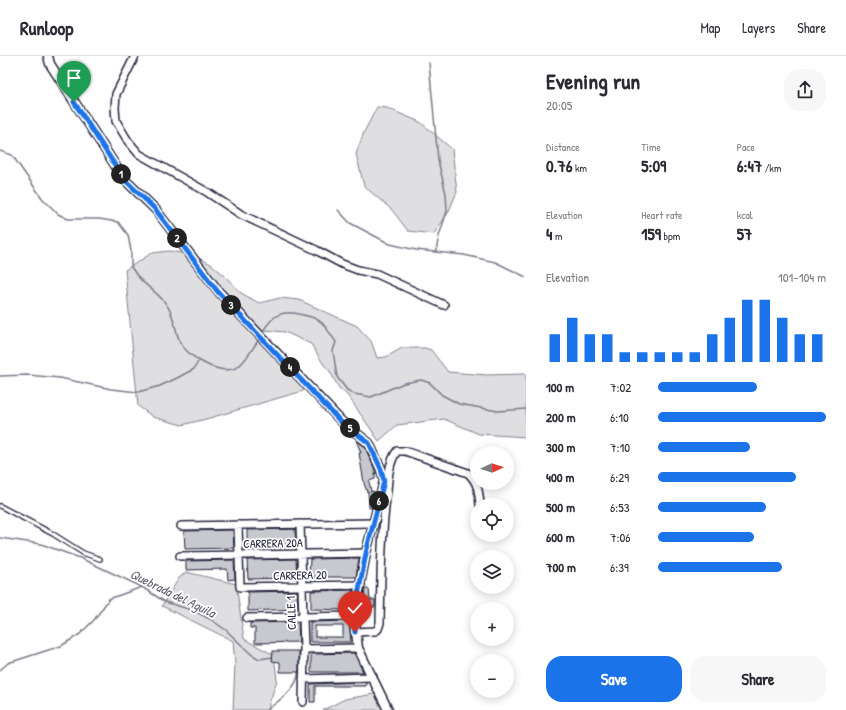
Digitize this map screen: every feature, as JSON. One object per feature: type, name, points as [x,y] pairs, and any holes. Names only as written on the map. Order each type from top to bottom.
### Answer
[{"type":"street","points":[[48,56],[50,64],[124,179],[155,209],[218,292],[341,422],[369,443],[381,469],[384,481],[366,553],[354,616],[355,632],[358,648],[388,710]]},
{"type":"street","points":[[135,56],[116,94],[115,108],[116,121],[128,141],[139,154],[207,192],[242,215],[342,264],[358,270],[377,274],[444,305]]},
{"type":"street","points":[[355,632],[375,631],[378,629],[380,623],[383,521],[389,471],[393,456],[397,450],[405,451],[468,473],[474,478],[478,488],[479,498]]},
{"type":"street","points":[[181,526],[374,523]]},
{"type":"street","name":"CALLE 1","points":[[300,524],[304,648],[304,702]]},
{"type":"street","points":[[238,525],[239,555]]},
{"type":"street","name":"CARRERA 20A","points":[[180,556],[366,553]]},
{"type":"street","name":"CARRERA 20","points":[[239,555],[240,587],[361,585]]},
{"type":"street","points":[[247,618],[354,616]]},
{"type":"street","points":[[304,648],[358,648]]},
{"type":"street","points":[[303,679],[373,677]]},
{"type":"lane","points":[[0,506],[53,534],[83,553],[100,559]]},
{"type":"shaded area","points":[[377,107],[387,108],[420,122],[452,149],[457,192],[448,213],[434,234],[408,231],[392,210],[364,186],[356,154],[364,132]]},
{"type":"shaded area","points":[[169,251],[192,255],[211,264],[241,293],[259,303],[280,298],[299,300],[357,326],[371,341],[377,358],[386,357],[402,348],[425,348],[431,350],[448,372],[487,375],[526,374],[526,437],[479,434],[444,419],[397,425],[379,441],[348,396],[339,388],[329,370],[324,365],[311,344],[285,332],[264,330],[259,332],[306,383],[303,391],[182,425],[153,417],[138,406],[125,270],[152,253]]},
{"type":"shaded area","points":[[186,572],[236,584],[244,639],[274,655],[277,680],[269,704],[269,710],[233,710],[235,664],[233,641],[162,606],[179,578]]},
{"type":"shaded area","points":[[380,693],[388,710],[323,710],[345,699]]},
{"type":"building","points":[[356,440],[365,447],[376,473],[375,479],[369,481],[370,492],[374,491],[372,508],[369,508],[368,492],[364,483],[359,453],[361,453]]},
{"type":"building","points":[[295,529],[296,547],[247,549],[247,530]]},
{"type":"building","points":[[233,530],[234,548],[185,549],[184,531]]},
{"type":"building","points":[[359,558],[356,577],[309,577],[310,559]]},
{"type":"building","points":[[296,559],[297,578],[248,579],[247,560]]},
{"type":"building","points":[[234,560],[235,579],[228,580],[227,569],[186,570],[186,561]]},
{"type":"building","points":[[365,589],[369,589],[370,600],[375,600],[375,607],[362,608]]},
{"type":"building","points":[[353,590],[350,610],[311,609],[311,591]]},
{"type":"building","points":[[297,591],[298,609],[248,611],[248,592]]},
{"type":"building","points":[[349,621],[351,642],[310,642],[310,622]],"holes":[[[315,626],[343,626],[343,637],[315,637]]]},
{"type":"building","points":[[298,622],[299,642],[255,643],[255,628],[250,628],[250,623]]},
{"type":"building","points":[[273,651],[299,651],[299,672],[280,672],[280,662],[272,661]]},
{"type":"building","points":[[354,653],[363,672],[311,672],[311,654]]},
{"type":"building","points":[[366,682],[366,686],[315,686],[315,702],[310,702],[310,684]]},
{"type":"waterway","points":[[429,63],[438,160],[446,194],[447,211],[436,251]]},
{"type":"waterway","points":[[0,151],[12,155],[42,198],[58,214],[68,219],[99,219],[118,222],[128,235],[131,251],[131,267],[145,284],[166,303],[172,316],[180,342],[184,348],[198,360],[216,368],[225,370],[233,369],[243,362],[260,338]]},
{"type":"waterway","points":[[338,210],[350,223],[390,244],[416,250],[464,255],[495,262],[526,277]]},
{"type":"waterway","points":[[262,333],[274,317],[284,313],[296,313],[315,318],[321,322],[336,342],[333,351],[337,377],[347,390],[354,394],[371,397],[404,383],[421,380],[430,383],[442,395],[459,404],[498,411],[526,409]]},
{"type":"waterway","points":[[0,376],[28,375],[60,378],[111,389],[138,392],[160,386],[177,378],[194,369],[198,362]]},
{"type":"waterway","name":"Quebrada del Aguila","points":[[0,538],[41,544],[80,558],[142,587],[165,602],[192,610],[210,619],[226,630],[251,654],[259,659],[273,657]]},
{"type":"waterway","points":[[0,670],[8,663],[61,646],[80,634],[94,620],[109,599],[142,587]]},
{"type":"waterway","name":"Quebrada del Aguila","points":[[267,710],[282,698],[296,683],[298,671]]},
{"type":"route","points":[[74,102],[124,179],[155,209],[218,292],[341,422],[369,443],[381,469],[384,481],[366,553],[354,616],[355,632]]}]
